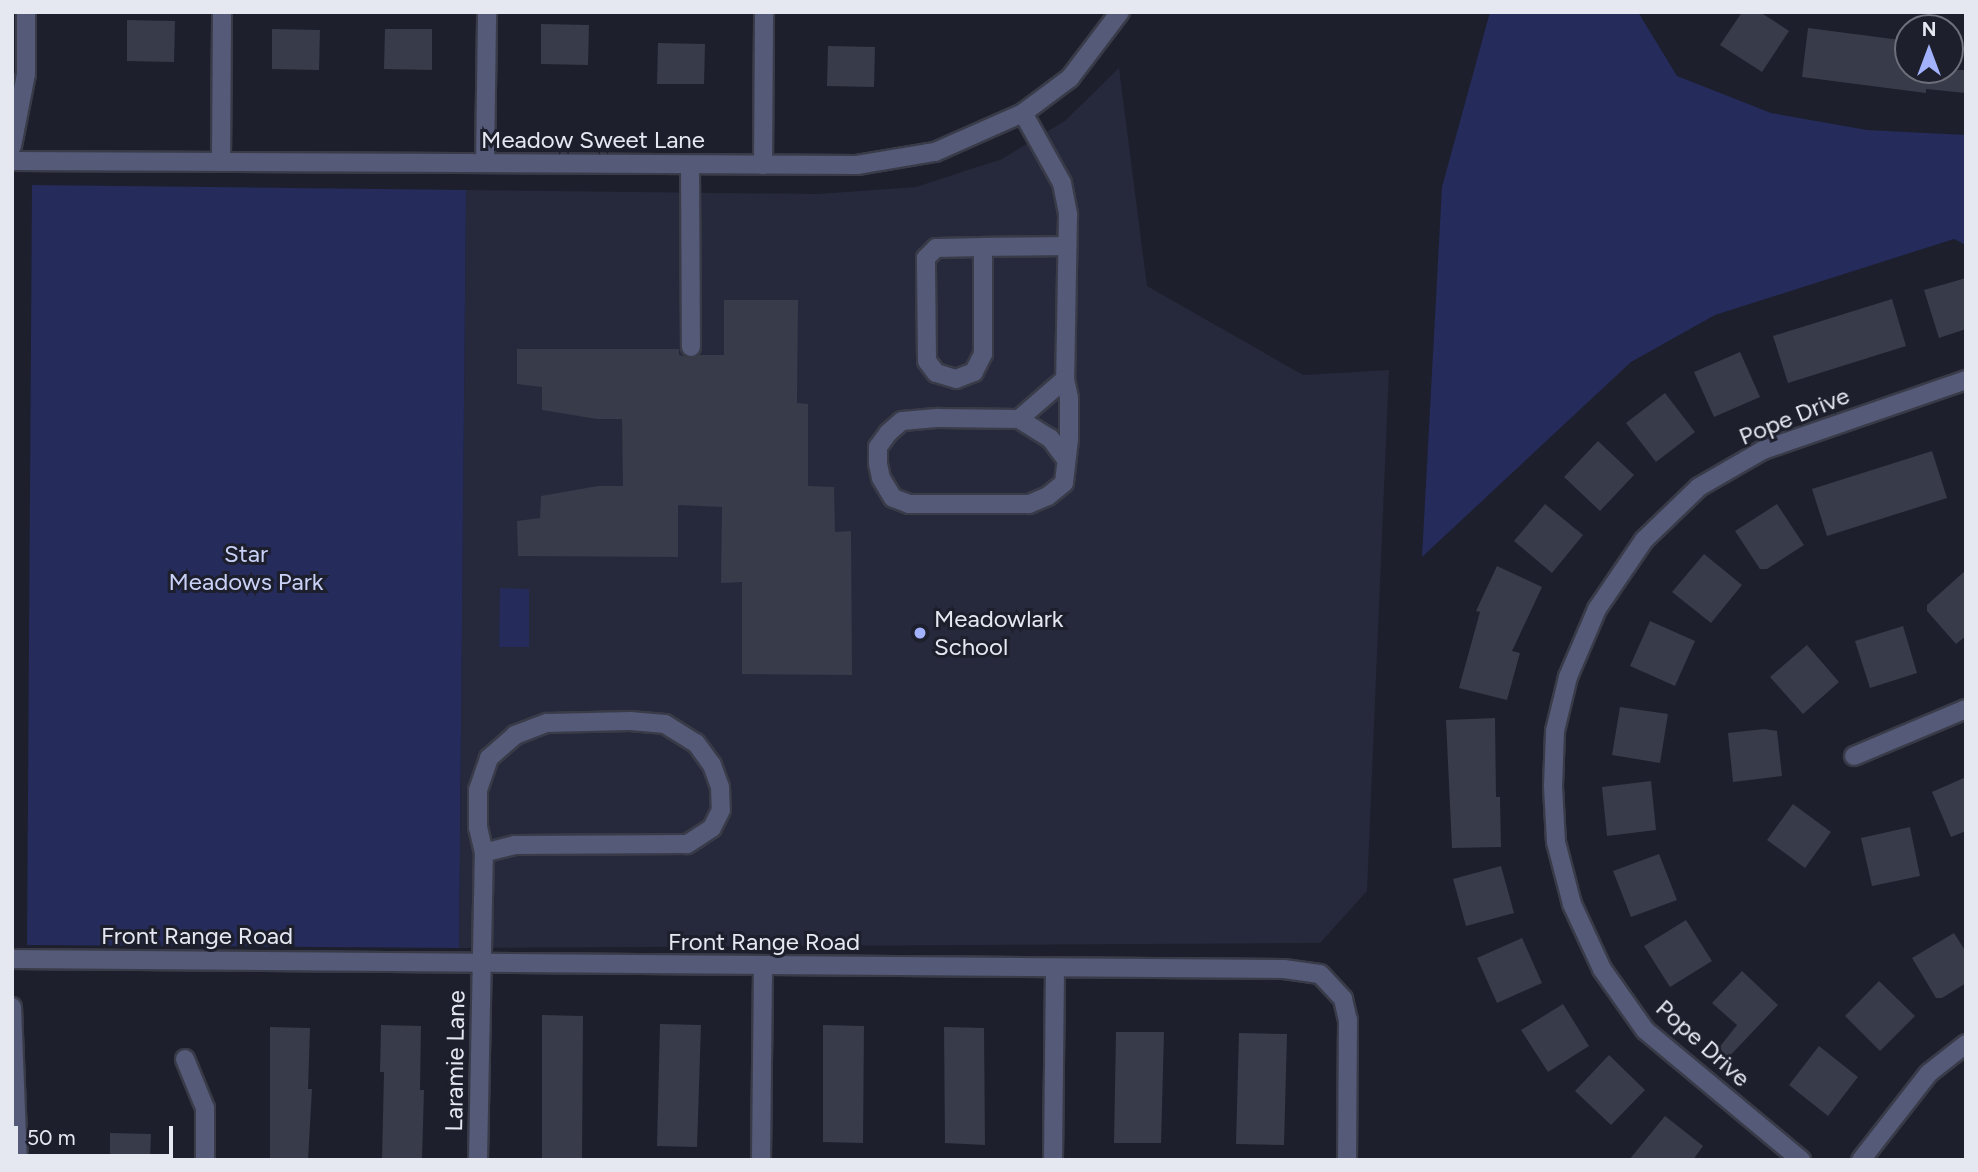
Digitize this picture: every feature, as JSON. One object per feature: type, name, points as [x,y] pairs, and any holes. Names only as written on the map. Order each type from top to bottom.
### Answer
[{"type":"street","points":[[12,146],[26,74],[26,12]]},
{"type":"street","points":[[221,162],[222,12]]},
{"type":"street","points":[[485,163],[487,12]]},
{"type":"street","points":[[763,165],[764,12]]},
{"type":"street","name":"Meadow Sweet Lane","points":[[12,161],[857,165],[935,152],[1023,113],[1070,78],[1120,12]]},
{"type":"street","points":[[1023,113],[1062,183],[1069,215],[1066,246],[1065,379],[1069,398],[1069,439],[1064,483],[1048,496],[1030,504],[909,504],[893,498],[881,478],[878,447],[888,433],[902,421],[1019,419],[1050,438],[1065,458]]},
{"type":"street","points":[[690,165],[691,347]]},
{"type":"street","points":[[983,247],[983,354],[974,372],[956,379],[936,373],[927,361],[926,258],[936,248],[983,247],[1066,246]]},
{"type":"street","points":[[1019,419],[1065,379]]},
{"type":"street","name":"Pope Drive","points":[[1801,1160],[1646,1030],[1602,969],[1572,904],[1556,842],[1553,786],[1555,731],[1568,677],[1597,609],[1644,540],[1699,487],[1763,450],[1966,380]]},
{"type":"street","points":[[1854,756],[1966,709]]},
{"type":"street","name":"Laramie Lane","points":[[478,1160],[484,853],[478,828],[478,790],[489,758],[508,740],[532,726],[630,721],[665,724],[696,743],[712,765],[720,787],[721,810],[712,828],[687,844],[515,845],[484,853]]},
{"type":"street","name":"Front Range Road","points":[[12,959],[1284,969],[1320,974],[1343,999],[1348,1020],[1347,1160]]},
{"type":"street","points":[[761,1160],[763,967]]},
{"type":"street","points":[[1053,1160],[1055,968]]},
{"type":"street","points":[[12,1007],[18,1160]]},
{"type":"street","points":[[1860,1160],[1928,1073],[1966,1044]]},
{"type":"street","points":[[185,1059],[205,1108],[205,1160]]},
{"type":"shaded area","name":"Meadowlark School","points":[[1119,68],[1147,286],[1303,375],[1389,370],[1367,891],[1320,943],[459,948],[466,190],[817,194],[916,187],[1002,159],[1066,120]]},
{"type":"green space","points":[[1490,12],[1638,12],[1677,76],[1771,113],[1867,130],[1966,135],[1966,245],[1954,239],[1715,315],[1631,362],[1422,557],[1442,187]]},
{"type":"green space","name":"Star Meadows Park","points":[[32,185],[466,190],[459,948],[27,945]]},
{"type":"green space","points":[[500,588],[529,589],[529,647],[499,647]]},
{"type":"building","points":[[1742,12],[1760,12],[1789,31],[1762,72],[1720,45]]},
{"type":"building","points":[[127,20],[175,21],[174,62],[127,61]]},
{"type":"building","points":[[541,24],[589,25],[588,65],[541,64]]},
{"type":"building","points":[[1808,28],[1894,39],[1894,84],[1964,84],[1966,70],[1966,93],[1926,89],[1926,93],[1802,77]]},
{"type":"building","points":[[272,29],[320,30],[319,70],[272,69]]},
{"type":"building","points":[[385,29],[432,29],[432,70],[384,69]]},
{"type":"building","points":[[658,43],[705,44],[704,84],[657,84]]},
{"type":"building","points":[[828,46],[875,47],[874,87],[827,86]]},
{"type":"building","points":[[1966,278],[1966,329],[1939,338],[1924,290]]},
{"type":"building","points":[[1892,299],[1906,346],[1788,383],[1773,336]]},
{"type":"building","points":[[724,300],[798,300],[797,403],[808,404],[808,486],[834,487],[835,532],[851,531],[852,675],[742,674],[742,582],[721,583],[722,507],[678,505],[678,557],[518,556],[517,521],[540,518],[541,496],[598,486],[623,486],[622,419],[597,419],[542,410],[542,387],[517,384],[517,349],[679,349],[679,355],[690,358],[699,355],[724,355]]},
{"type":"building","points":[[1740,352],[1760,397],[1714,417],[1694,372]]},
{"type":"building","points":[[1665,393],[1695,432],[1656,462],[1626,423]]},
{"type":"building","points":[[1598,441],[1634,475],[1600,511],[1564,477]]},
{"type":"building","points":[[1932,451],[1947,498],[1827,536],[1812,489]]},
{"type":"building","points":[[1545,504],[1583,535],[1552,573],[1514,541]]},
{"type":"building","points":[[1777,504],[1804,545],[1767,569],[1760,569],[1735,531]]},
{"type":"building","points":[[1704,554],[1742,585],[1711,623],[1672,592]]},
{"type":"building","points":[[1497,566],[1542,587],[1512,651],[1520,653],[1507,700],[1459,688],[1480,612],[1476,611]]},
{"type":"building","points":[[1966,570],[1966,636],[1956,644],[1927,611],[1927,605]]},
{"type":"building","points":[[1650,621],[1695,641],[1675,686],[1630,666]]},
{"type":"building","points":[[1903,626],[1917,673],[1870,688],[1855,641]]},
{"type":"building","points":[[1807,645],[1839,682],[1803,714],[1770,677]]},
{"type":"building","points":[[1620,707],[1668,714],[1660,763],[1612,755]]},
{"type":"building","points":[[1495,718],[1496,797],[1500,797],[1501,847],[1452,848],[1446,720]]},
{"type":"building","points":[[1764,729],[1777,731],[1782,776],[1733,782],[1728,733]]},
{"type":"building","points":[[1966,777],[1966,831],[1951,837],[1932,792]]},
{"type":"building","points":[[1651,781],[1656,830],[1607,836],[1602,787]]},
{"type":"building","points":[[1793,804],[1831,832],[1805,868],[1767,840]]},
{"type":"building","points":[[1910,827],[1920,876],[1872,886],[1861,838]]},
{"type":"building","points":[[1659,854],[1677,900],[1631,917],[1613,871]]},
{"type":"building","points":[[1501,866],[1514,913],[1466,926],[1453,879]]},
{"type":"building","points":[[1686,920],[1712,961],[1670,987],[1644,946]]},
{"type":"building","points":[[1954,933],[1966,952],[1966,983],[1942,998],[1936,998],[1912,958]]},
{"type":"building","points":[[1522,938],[1542,983],[1497,1003],[1477,958]]},
{"type":"building","points":[[1742,971],[1778,1005],[1724,1062],[1714,1054],[1737,1025],[1712,1003]]},
{"type":"building","points":[[1879,981],[1915,1016],[1880,1051],[1845,1016]]},
{"type":"building","points":[[1563,1004],[1589,1046],[1548,1072],[1521,1030]]},
{"type":"building","points":[[542,1015],[583,1016],[582,1160],[542,1160]]},
{"type":"building","points":[[660,1024],[701,1025],[697,1147],[657,1146]]},
{"type":"building","points":[[381,1025],[421,1026],[420,1090],[424,1090],[422,1160],[382,1160],[384,1072],[380,1072]]},
{"type":"building","points":[[823,1025],[864,1026],[863,1143],[823,1142]]},
{"type":"building","points":[[270,1027],[310,1028],[308,1089],[312,1089],[308,1160],[270,1160]]},
{"type":"building","points":[[944,1027],[984,1028],[985,1145],[945,1143]]},
{"type":"building","points":[[1116,1032],[1164,1032],[1161,1143],[1114,1143]]},
{"type":"building","points":[[1239,1033],[1287,1034],[1284,1145],[1236,1144]]},
{"type":"building","points":[[1819,1046],[1858,1077],[1828,1116],[1789,1085]]},
{"type":"building","points":[[1609,1055],[1645,1090],[1611,1125],[1575,1091]]},
{"type":"building","points":[[1665,1116],[1703,1146],[1693,1160],[1629,1160]]},
{"type":"building","points":[[110,1133],[151,1134],[150,1160],[110,1160]]},
{"type":"place","name":"Meadowlark School","points":[[920,633]]}]
